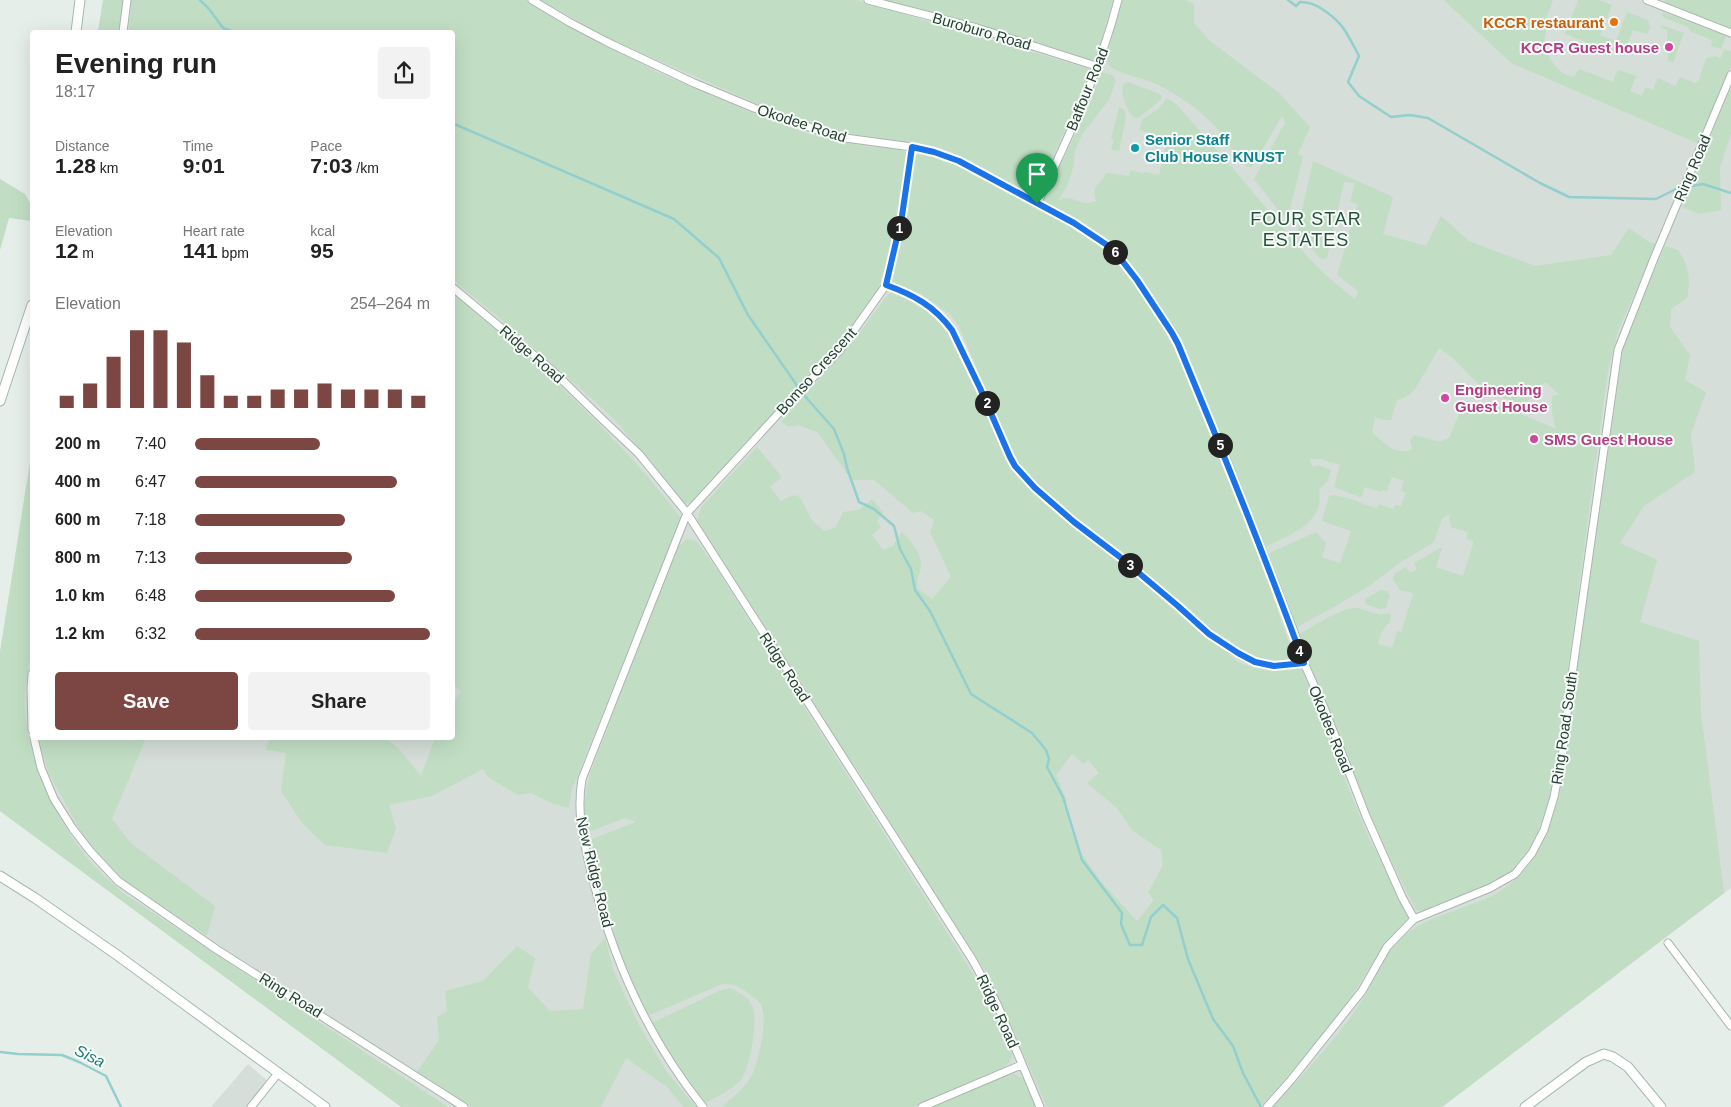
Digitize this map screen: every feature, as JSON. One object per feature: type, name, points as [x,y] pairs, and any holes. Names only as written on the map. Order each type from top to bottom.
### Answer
[{"type":"street","points":[[76,30],[80,0]]},
{"type":"street","points":[[123,30],[127,0]]},
{"type":"street","name":"Okodee Road","points":[[532,0],[607,42],[694,83],[754,108],[838,137],[912,147],[959,161],[1074,223],[1113,249],[1137,280],[1172,333],[1241,496],[1294,632],[1304,663],[1325,710],[1366,816],[1402,897],[1414,919]]},
{"type":"street","name":"Buroburo Road","points":[[868,0],[974,28],[1096,66]]},
{"type":"street","name":"Baffour Road","points":[[1037,204],[1080,108],[1107,37],[1118,0]]},
{"type":"street","points":[[1647,0],[1731,33]]},
{"type":"street","name":"Ring Road","points":[[1653,261],[1731,75]]},
{"type":"street","name":"Bomso Crescent","points":[[688,513],[789,402],[840,350],[886,285],[902,216],[912,147]]},
{"type":"street","name":"Ring Road South","points":[[1267,1107],[1362,991],[1387,947],[1414,919],[1490,888],[1515,874],[1532,853],[1544,830],[1554,797],[1563,751],[1568,703],[1618,350],[1653,261]]},
{"type":"street","points":[[886,285],[909,293],[922,301],[948,325],[980,388],[1010,457],[1015,466],[1035,488],[1074,522],[1120,557],[1209,634],[1238,653],[1255,662],[1274,666],[1304,663]]},
{"type":"street","name":"Ridge Road","points":[[455,290],[554,372],[639,454],[688,513],[976,966],[999,1007],[1021,1065],[1040,1107]]},
{"type":"street","points":[[0,401],[30,311]]},
{"type":"street","points":[[0,377],[10,374]]},
{"type":"street","name":"New Ridge Road","points":[[688,513],[587,764],[582,779],[579,808],[596,893],[625,976],[662,1048],[685,1085],[703,1107]]},
{"type":"street","name":"Ring Road","points":[[34,740],[41,768],[54,799],[73,829],[118,882],[216,949],[335,1023],[464,1107]]},
{"type":"street","points":[[0,876],[117,955],[325,1107]]},
{"type":"street","points":[[1668,943],[1731,1026]]},
{"type":"street","points":[[1524,1107],[1586,1062],[1604,1054],[1613,1057],[1628,1067],[1661,1107]]},
{"type":"street","points":[[922,1107],[1021,1065]]},
{"type":"street","points":[[251,1107],[279,1072]]},
{"type":"shaded area","points":[[103,0],[1731,0],[1731,888],[1442,1107],[402,1107],[0,811],[0,652],[30,463],[30,740],[455,740],[455,30],[98,30]]},
{"type":"shaded area","points":[[248,1064],[269,1082],[250,1107],[211,1107]]},
{"type":"green space","points":[[103,0],[123,0],[119,30],[98,30]]},
{"type":"green space","points":[[131,0],[526,0],[579,31],[659,73],[743,109],[805,133],[870,147],[894,148],[906,152],[905,170],[893,243],[879,287],[866,311],[823,362],[694,503],[683,504],[666,480],[612,417],[509,326],[455,282],[455,30],[129,30]]},
{"type":"green space","points":[[541,0],[856,0],[1087,68],[1090,72],[1087,83],[1057,148],[1032,194],[1028,194],[986,169],[939,147],[845,133],[760,105],[610,39]]},
{"type":"green space","points":[[883,0],[1113,0],[1096,58],[1091,60],[983,26]]},
{"type":"green space","points":[[1122,0],[1186,0],[1194,4],[1194,23],[1210,41],[1279,93],[1310,127],[1298,154],[1303,157],[1289,213],[1285,216],[1281,214],[1254,179],[1285,123],[1282,116],[1252,167],[1247,167],[1214,125],[1194,107],[1162,87],[1117,70],[1108,64],[1107,56]]},
{"type":"green space","points":[[1444,0],[1553,0],[1546,19],[1550,21],[1545,42],[1548,55],[1555,66],[1569,76],[1574,77],[1579,69],[1613,82],[1618,70],[1636,76],[1630,91],[1642,96],[1645,87],[1653,90],[1658,78],[1675,86],[1680,77],[1695,83],[1698,82],[1706,58],[1715,56],[1721,58],[1724,50],[1731,51],[1731,66],[1699,144],[1511,63]]},
{"type":"green space","points":[[1578,0],[1599,0],[1612,5],[1600,35],[1616,41],[1627,12],[1648,20],[1650,28],[1647,34],[1633,30],[1623,56],[1565,34]]},
{"type":"green space","points":[[1665,0],[1731,0],[1731,29],[1664,4]]},
{"type":"green space","points":[[1663,12],[1726,36],[1721,49],[1711,46],[1712,40],[1692,32],[1688,27],[1665,18],[1662,16]]},
{"type":"green space","points":[[1661,25],[1684,33],[1673,63],[1668,61],[1667,30],[1660,27]]},
{"type":"green space","points":[[1101,72],[1112,75],[1116,80],[1109,100],[1083,133],[1075,151],[1073,168],[1067,186],[1058,201],[1070,198],[1083,203],[1096,201],[1095,188],[1106,173],[1129,176],[1131,170],[1143,174],[1144,172],[1159,175],[1168,138],[1139,130],[1142,120],[1158,109],[1167,98],[1176,104],[1314,264],[1355,299],[1358,291],[1337,275],[1358,204],[1350,202],[1355,183],[1344,182],[1327,258],[1319,257],[1297,233],[1313,161],[1393,197],[1383,234],[1426,246],[1441,216],[1469,241],[1535,266],[1611,255],[1629,228],[1649,242],[1656,244],[1618,331],[1608,370],[1567,675],[1559,755],[1546,810],[1536,836],[1527,852],[1511,872],[1495,882],[1422,912],[1416,910],[1368,809],[1298,635],[1326,618],[1342,611],[1359,608],[1376,614],[1389,613],[1391,615],[1389,624],[1381,633],[1378,644],[1392,648],[1397,631],[1401,632],[1413,595],[1412,593],[1400,590],[1393,579],[1394,574],[1406,567],[1410,573],[1417,569],[1414,563],[1442,548],[1436,567],[1463,576],[1474,541],[1466,539],[1468,532],[1452,529],[1449,519],[1450,515],[1447,515],[1442,519],[1434,542],[1401,562],[1369,586],[1295,628],[1265,555],[1316,532],[1326,543],[1322,557],[1340,563],[1351,531],[1322,521],[1329,496],[1339,496],[1377,508],[1379,504],[1393,509],[1395,505],[1401,506],[1406,493],[1401,490],[1404,481],[1392,477],[1387,491],[1382,490],[1381,492],[1365,487],[1360,497],[1334,487],[1340,465],[1320,459],[1310,459],[1312,466],[1316,467],[1317,465],[1331,471],[1327,482],[1319,489],[1320,501],[1317,511],[1304,526],[1265,547],[1178,336],[1146,285],[1111,242],[1070,215],[1042,201],[1088,109]],"holes":[[[1439,348],[1481,386],[1496,395],[1513,401],[1525,404],[1545,382],[1559,394],[1552,396],[1552,412],[1556,429],[1495,403],[1492,413],[1464,402],[1449,438],[1440,442],[1415,435],[1410,440],[1412,449],[1401,451],[1390,447],[1372,432],[1375,417],[1391,420],[1397,400],[1406,397],[1414,391]]]},
{"type":"green space","points":[[1128,82],[1160,94],[1161,100],[1138,118],[1133,117],[1126,106],[1122,92],[1123,84]]},
{"type":"green space","points":[[1731,91],[1731,134],[1720,167],[1721,210],[1700,214],[1682,207]]},
{"type":"green space","points":[[1119,107],[1124,109],[1126,117],[1119,151],[1111,149],[1114,140],[1111,139]]},
{"type":"green space","points":[[921,152],[952,162],[1078,230],[1109,253],[1139,290],[1161,323],[1180,361],[1260,557],[1294,658],[1271,661],[1261,660],[1244,653],[1226,642],[1044,493],[1023,471],[1010,449],[967,345],[951,315],[921,294],[890,283],[902,234],[914,157]]},
{"type":"green space","points":[[0,179],[25,194],[30,203],[30,221],[9,218],[0,250]]},
{"type":"green space","points":[[1665,246],[1678,250],[1687,267],[1689,279],[1687,298],[1671,309],[1670,327],[1690,355],[1685,380],[1706,392],[1691,434],[1695,472],[1644,506],[1620,543],[1657,560],[1640,622],[1699,641],[1701,713],[1724,893],[1442,1107],[1273,1107],[1342,1028],[1363,999],[1387,955],[1400,940],[1427,921],[1497,893],[1515,879],[1530,862],[1542,843],[1558,800],[1563,777],[1622,353],[1631,325]]},
{"type":"green space","points":[[891,292],[904,296],[943,323],[953,337],[1017,473],[1043,500],[1238,662],[1276,671],[1301,666],[1305,672],[1325,730],[1335,748],[1346,782],[1370,841],[1392,879],[1410,918],[1379,954],[1329,1028],[1260,1107],[1047,1107],[984,969],[861,775],[828,728],[804,687],[699,528],[697,522],[701,507],[757,447],[782,477],[770,487],[781,501],[788,497],[800,497],[810,517],[824,531],[835,528],[843,512],[859,510],[872,499],[883,512],[877,521],[881,527],[872,535],[883,550],[893,546],[902,532],[918,552],[921,566],[917,579],[918,589],[932,599],[951,577],[930,532],[934,520],[921,511],[913,513],[874,480],[852,480],[817,432],[798,425],[789,427],[781,422],[855,339]],"holes":[[[1072,754],[1083,764],[1088,760],[1099,773],[1087,783],[1117,808],[1132,830],[1161,850],[1163,865],[1148,893],[1154,900],[1137,921],[1102,883],[1078,849],[1068,821],[1066,798],[1056,775]]]},
{"type":"green space","points":[[455,296],[523,353],[590,415],[639,466],[681,518],[572,789],[569,808],[554,804],[531,793],[518,795],[488,777],[483,769],[432,796],[389,805],[396,829],[387,853],[325,845],[302,823],[281,791],[286,753],[266,750],[269,740],[388,740],[399,749],[421,776],[434,740],[455,740],[455,700],[461,692],[455,685]]},
{"type":"green space","points":[[30,463],[30,658],[24,701],[25,711],[31,748],[37,766],[52,802],[70,835],[91,862],[123,893],[448,1107],[401,1107],[0,811],[0,652]]},
{"type":"green space","points":[[687,539],[698,543],[718,571],[988,999],[1012,1052],[1010,1061],[999,1070],[914,1107],[722,1107],[743,1087],[753,1073],[764,1026],[764,1016],[759,1002],[741,988],[722,984],[650,1015],[646,1012],[621,959],[589,840],[636,822],[625,818],[591,831],[587,826],[584,811],[587,785],[591,771],[669,567],[679,546]]},
{"type":"green space","points":[[1381,590],[1387,591],[1390,596],[1386,608],[1380,609],[1365,604],[1365,599]]},
{"type":"green space","points":[[39,740],[145,740],[112,819],[132,844],[215,906],[207,936],[128,885],[107,866],[87,843],[49,774]]},
{"type":"green space","points":[[605,938],[614,972],[638,1023],[666,1071],[696,1107],[684,1107],[667,1087],[626,1058],[601,1107],[471,1107],[417,1072],[439,1040],[437,1017],[447,1011],[445,991],[483,981],[517,946],[535,958],[528,988],[550,1011],[583,1009],[591,954]]},
{"type":"green space","points":[[730,988],[747,998],[752,1004],[754,1033],[750,1055],[741,1080],[729,1090],[705,1103],[689,1085],[652,1023],[719,991]]},
{"type":"green space","points":[[1014,1074],[1025,1079],[1037,1107],[931,1107],[999,1077]]},
{"type":"waterway","points":[[200,0],[223,28],[228,30]]},
{"type":"waterway","points":[[1288,0],[1296,6],[1300,2],[1316,6],[1335,19],[1344,30],[1359,56],[1348,82],[1359,96],[1391,117],[1410,115],[1428,118],[1540,183],[1569,197],[1656,199],[1676,189],[1703,184],[1731,193]]},
{"type":"waterway","points":[[455,124],[674,219],[719,258],[748,315],[798,387]]},
{"type":"waterway","points":[[803,394],[834,429],[859,502],[874,509],[894,526],[900,549],[911,569],[915,590],[930,611],[971,694],[1032,733],[1046,750],[1049,759],[1047,767],[1063,797],[1082,860],[1122,913],[1121,924],[1130,945],[1142,945],[1151,917],[1163,905],[1177,918],[1188,959],[1213,1019],[1233,1046],[1243,1073],[1261,1107]]},
{"type":"waterway","name":"Sisa","points":[[0,1052],[62,1055],[79,1062],[106,1076],[121,1107]]},
{"type":"place","name":"KCCR restaurant","points":[[1614,22]]},
{"type":"place","name":"KCCR Guest house","points":[[1669,47]]},
{"type":"place","name":"Senior Staff Club House KNUST","points":[[1135,148]]},
{"type":"place","name":"Engineering Guest House","points":[[1445,398]]},
{"type":"place","name":"SMS Guest House","points":[[1534,439]]},
{"type":"district","name":"FOUR STAR ESTATES","points":[[1306,229]]},
{"type":"route","points":[[912,147],[959,161],[1037,204],[1074,223],[1113,249],[1137,280],[1172,333],[1241,496],[1294,632],[1304,663],[1274,666],[1255,662],[1238,653],[1209,634],[1120,557],[1074,522],[1035,488],[1015,466],[1010,457],[966,357],[952,330],[944,320],[922,301],[909,293],[886,285],[902,216],[912,147]]}]
